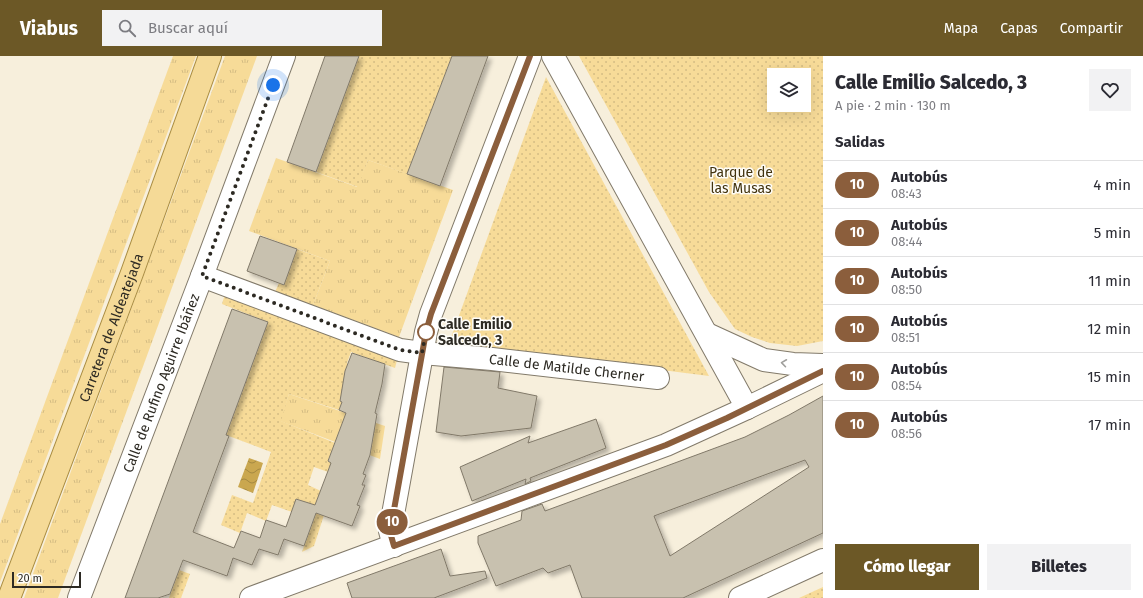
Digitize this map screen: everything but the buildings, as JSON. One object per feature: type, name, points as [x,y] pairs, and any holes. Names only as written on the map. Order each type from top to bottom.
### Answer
[{"type":"main road","name":"Carretera de Aldeatejada","points":[[9,598],[132,273],[210,56]]},
{"type":"street","name":"Calle de Rufino Aguirre Ibáñez","points":[[79,598],[284,56]]},
{"type":"street","points":[[394,546],[390,532],[426,332],[431,314],[530,56]]},
{"type":"street","points":[[553,56],[748,408]]},
{"type":"street","name":"Calle de Matilde Cherner","points":[[202,276],[400,350],[658,378]]},
{"type":"street","points":[[707,334],[764,360],[793,364],[823,365]]},
{"type":"street","points":[[251,598],[666,445],[748,408],[823,371]]},
{"type":"street","points":[[740,598],[823,560]]},
{"type":"green space","points":[[173,56],[196,56],[0,582],[0,524]]},
{"type":"green space","points":[[225,56],[257,56],[58,598],[24,598]]},
{"type":"green space","points":[[359,56],[452,56],[407,174],[368,160],[358,187],[316,172]]},
{"type":"green space","name":"Parque de las Musas","points":[[579,56],[823,56],[823,341],[797,346],[770,343],[735,329],[709,292]]},
{"type":"green space","points":[[546,77],[709,376],[449,343]]},
{"type":"green space","points":[[276,158],[357,187],[368,160],[453,190],[399,337],[313,305],[330,261],[249,231]]},
{"type":"green space","points":[[297,249],[330,261],[313,305],[275,292],[279,283],[284,284]]},
{"type":"green space","points":[[225,294],[397,360],[395,368],[351,352],[347,363],[340,401],[342,402],[339,410],[289,394],[281,421],[335,443],[328,461],[334,464],[331,473],[314,467],[308,485],[321,491],[317,506],[296,499],[292,512],[272,505],[266,521],[247,513],[240,533],[221,525],[232,495],[253,503],[271,452],[226,435],[268,322],[222,304]]},
{"type":"green space","points":[[289,394],[385,426],[380,459],[280,421]]},
{"type":"green space","points":[[316,513],[324,515],[314,546],[302,552]]},
{"type":"green space","points":[[179,570],[190,574],[181,598],[169,598]]},
{"type":"green space","points":[[823,587],[823,598],[799,598]]},
{"type":"water","points":[[249,458],[263,463],[253,493],[238,487]]},
{"type":"bus line","name":"10","points":[[530,56],[431,314],[426,332],[390,532],[394,546],[666,445],[727,418],[823,371]]},
{"type":"place","name":"Calle Emilio Salcedo, 3","points":[[426,332]]},
{"type":"route","points":[[273,85],[202,276],[400,350],[422,353],[426,332]]}]
